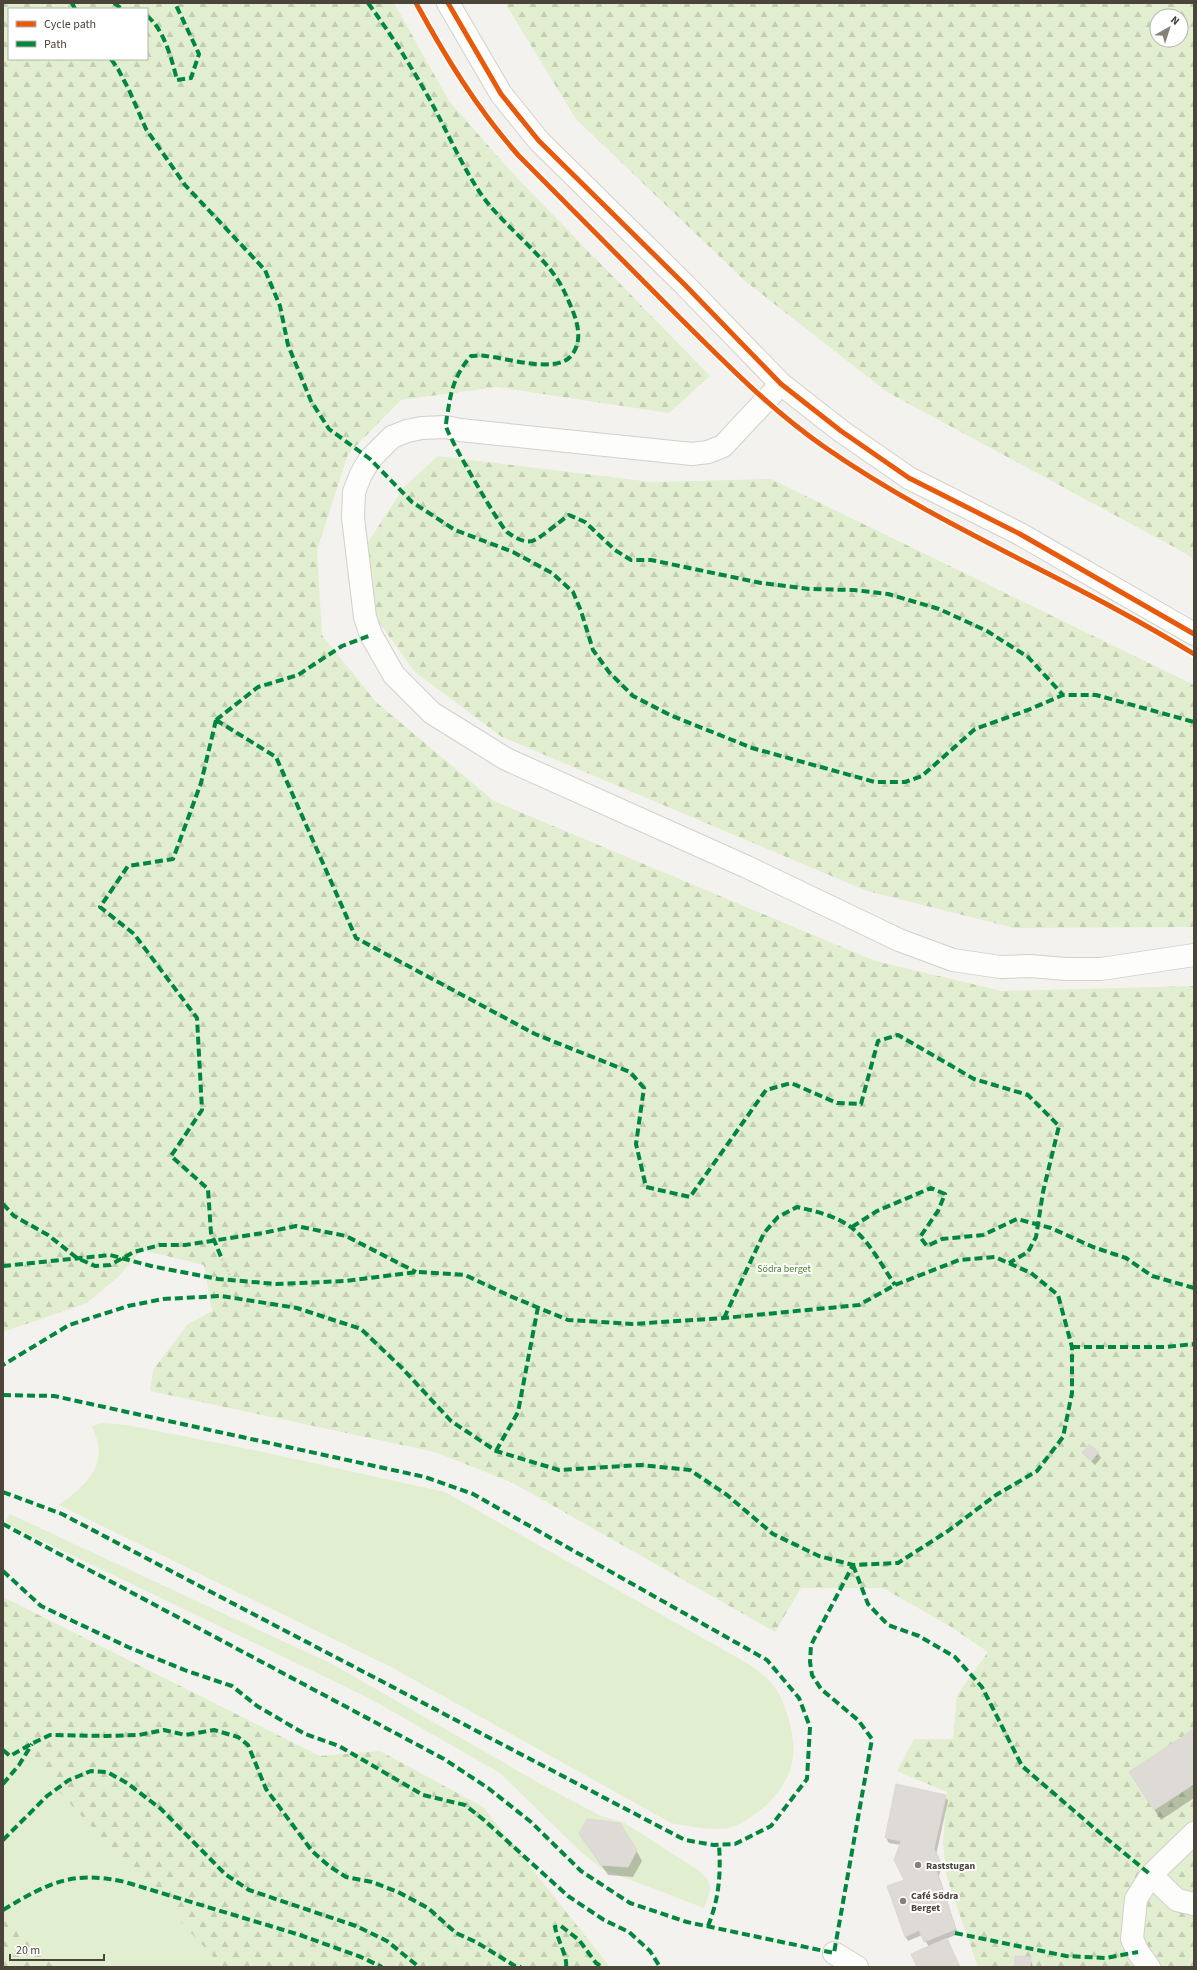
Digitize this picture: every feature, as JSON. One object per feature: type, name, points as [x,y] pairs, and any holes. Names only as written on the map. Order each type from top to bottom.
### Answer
[{"type":"street","points":[[448,3],[501,94],[539,141],[781,384],[841,431],[909,478],[1020,534],[1194,634]]},
{"type":"street","points":[[781,384],[738,432],[723,446],[708,452],[692,454],[460,430],[446,427],[407,431],[392,437],[370,459],[361,474],[354,492],[354,518],[365,617],[371,634],[394,675],[432,713],[506,759],[747,867],[899,940],[953,960],[1000,967],[1030,966],[1066,969],[1101,969],[1194,955]]},
{"type":"street","points":[[1149,1967],[1138,1952],[1132,1939],[1136,1899],[1151,1875],[1194,1833]]},
{"type":"street","points":[[1151,1875],[1177,1900],[1194,1904]]},
{"type":"street","points":[[834,1953],[857,1967]]},
{"type":"path","points":[[222,1259],[232,1280]]},
{"type":"green space","name":"Södra berget","points":[[3,3],[394,3],[449,101],[516,177],[710,376],[669,413],[497,387],[401,400],[348,454],[317,550],[322,635],[376,702],[494,801],[875,961],[1002,991],[1194,986],[1194,1967],[978,1967],[947,1878],[943,1844],[947,1792],[897,1771],[914,1739],[953,1739],[957,1695],[988,1652],[948,1625],[883,1588],[801,1588],[775,1632],[513,1483],[435,1452],[150,1391],[153,1370],[188,1324],[212,1311],[204,1265],[142,1250],[118,1277],[87,1303],[3,1332]]},
{"type":"green space","points":[[505,3],[1194,3],[1194,560],[1185,553],[887,392],[745,281],[576,119]]},
{"type":"green space","points":[[438,456],[651,482],[771,479],[1194,685],[1194,927],[1014,928],[867,891],[502,737],[415,672],[368,607],[368,542],[405,486]]},
{"type":"green space","points":[[102,1423],[127,1425],[258,1451],[445,1492],[752,1666],[774,1686],[787,1712],[793,1739],[793,1756],[791,1768],[786,1779],[780,1789],[763,1808],[753,1816],[732,1827],[710,1829],[671,1823],[391,1667],[59,1505],[81,1487],[93,1472],[97,1464],[99,1454],[98,1442],[92,1426]]},
{"type":"green space","points":[[10,1514],[334,1665],[546,1787],[601,1816],[623,1822],[701,1872],[710,1885],[704,1908],[602,1869],[581,1852],[500,1773],[369,1698],[5,1523]]},
{"type":"green space","points":[[3,1597],[320,1756],[380,1751],[483,1807],[610,1967],[223,1967],[3,1732]]},
{"type":"green space","points":[[3,1731],[226,1967],[54,1967],[3,1913]]},
{"type":"green space","points":[[3,1913],[54,1967],[3,1967]]},
{"type":"building","points":[[1089,1444],[1099,1452],[1091,1461],[1082,1453]]},
{"type":"building","points":[[1194,1729],[1194,1784],[1154,1810],[1129,1772]]},
{"type":"building","name":"Raststugan","points":[[896,1784],[946,1795],[934,1849],[940,1860],[936,1870],[956,1929],[924,1942],[919,1930],[905,1937],[887,1886],[904,1880],[894,1860],[901,1841],[885,1838]]},
{"type":"building","points":[[587,1819],[620,1823],[637,1850],[628,1867],[601,1865],[579,1834]]},
{"type":"building","points":[[947,1938],[960,1967],[917,1967],[911,1954]]},
{"type":"building","points":[[1015,1956],[1031,1957],[1030,1967],[1014,1967]]},
{"type":"marked path","points":[[72,3],[74,8]]},
{"type":"marked path","points":[[114,3],[121,8]]},
{"type":"marked path","points":[[148,17],[163,37],[170,54],[177,80],[191,78],[199,54],[175,3]]},
{"type":"marked path","points":[[368,3],[393,38],[416,75],[464,167],[477,188],[497,214],[535,252],[556,278],[568,299],[577,324],[578,341],[576,349],[571,356],[564,361],[554,364],[530,364],[484,356],[471,356],[455,382],[449,403],[446,426],[484,498],[507,532],[522,540],[536,540],[569,515],[585,522],[615,550],[631,560],[651,560],[761,583],[809,589],[854,590],[888,594],[939,609],[987,631],[1028,657],[1063,695]]},
{"type":"marked path","points":[[112,60],[129,90],[146,129],[185,185],[265,270],[280,306],[288,345],[311,401],[329,429],[370,459],[412,502],[455,530],[513,552],[552,573],[573,592],[581,611],[593,650],[609,672],[633,696],[670,715],[752,748],[875,782],[905,782],[922,776],[975,729],[1028,710],[1063,695],[1096,695],[1194,722]]},
{"type":"marked path","points":[[216,720],[258,687],[298,675],[342,646],[371,635]]},
{"type":"marked path","points":[[216,720],[276,757],[356,938],[535,1034],[630,1072],[644,1088],[636,1144],[646,1187],[690,1197],[766,1090],[791,1083],[837,1103],[861,1104],[878,1041],[898,1035],[974,1079],[1028,1095],[1059,1126],[1043,1192],[1036,1237],[1028,1252],[1009,1263]]},
{"type":"marked path","points":[[216,720],[201,783],[173,859],[128,866],[100,907],[134,934],[197,1018],[202,1110],[171,1156],[208,1189],[211,1233],[222,1259]]},
{"type":"marked path","points":[[852,1227],[877,1211],[931,1188],[945,1194],[938,1211],[920,1237],[927,1246],[942,1239],[983,1235],[1017,1219],[1051,1228],[1093,1247],[1126,1258],[1152,1276],[1194,1288]]},
{"type":"marked path","points":[[3,1204],[14,1216],[48,1235],[77,1258],[95,1266],[110,1265],[134,1252],[160,1245],[185,1245],[263,1233],[296,1226],[346,1236],[416,1272]]},
{"type":"marked path","points":[[724,1318],[764,1233],[778,1217],[797,1207],[833,1217],[852,1228],[870,1247],[895,1285]]},
{"type":"marked path","points":[[3,1266],[110,1255],[151,1266],[218,1279],[276,1284],[346,1281],[417,1272],[465,1275],[510,1296],[568,1320],[632,1324],[724,1318],[859,1305],[895,1285],[959,1260],[995,1257],[1031,1273],[1058,1295],[1072,1347],[1072,1393],[1063,1437],[1037,1471],[996,1495],[948,1531],[898,1563],[853,1565],[819,1556],[773,1534],[727,1495],[690,1470],[641,1465],[559,1470],[496,1451],[451,1421],[402,1368],[361,1329],[297,1308],[221,1296],[163,1299],[128,1306],[69,1325],[3,1365]]},
{"type":"marked path","points":[[496,1451],[518,1412],[538,1307]]},
{"type":"marked path","points":[[1072,1347],[1165,1347],[1194,1344]]},
{"type":"marked path","points":[[3,1395],[54,1396],[425,1477],[473,1494],[767,1660],[799,1698],[810,1727],[807,1779],[771,1826],[735,1844],[714,1845],[685,1840],[62,1514],[3,1492]]},
{"type":"marked path","points":[[3,1524],[444,1759],[488,1788],[531,1822],[581,1871],[630,1903],[687,1922],[834,1953],[872,1739],[858,1720],[821,1689],[812,1675],[810,1662],[811,1645],[853,1565]]},
{"type":"marked path","points":[[853,1565],[868,1604],[888,1625],[919,1636],[955,1657],[982,1687],[1022,1766],[1151,1875]]},
{"type":"marked path","points":[[3,1571],[41,1606],[128,1647],[187,1671],[232,1686],[257,1706],[305,1734],[339,1746],[423,1795],[465,1805],[484,1820],[568,1896],[604,1920],[629,1932],[650,1951],[660,1967]]},
{"type":"marked path","points":[[3,1750],[10,1756],[50,1735],[139,1735],[164,1730],[185,1735],[214,1730],[238,1737],[248,1745],[266,1789],[312,1851],[329,1866],[346,1877],[372,1882],[398,1892],[428,1908],[456,1933],[476,1942],[515,1966],[521,1967]]},
{"type":"marked path","points":[[3,1784],[19,1765],[32,1744]]},
{"type":"marked path","points":[[3,1840],[47,1796],[69,1780],[91,1771],[107,1772],[127,1783],[161,1809],[225,1874],[249,1890],[356,1926],[387,1941],[419,1967]]},
{"type":"marked path","points":[[708,1926],[717,1896],[720,1866],[719,1845]]},
{"type":"marked path","points":[[3,1910],[47,1886],[61,1881],[75,1878],[106,1879],[125,1882],[300,1935],[361,1957],[382,1967]]},
{"type":"marked path","points":[[566,1967],[565,1958],[555,1927],[561,1926],[579,1940],[596,1963],[602,1967]]},
{"type":"marked path","points":[[955,1933],[1066,1956],[1106,1958],[1138,1952]]},
{"type":"cycle path","points":[[416,3],[463,83],[476,102],[519,156],[710,348],[746,383],[784,416],[823,446],[913,503],[1101,601],[1194,654]]},
{"type":"cycle path","points":[[448,3],[501,94],[539,141],[685,285],[781,384],[841,431],[909,478],[1020,534],[1194,634]]},
{"type":"place","name":"Raststugan","points":[[918,1865]]},
{"type":"place","name":"Café Södra Berget","points":[[903,1901]]}]
